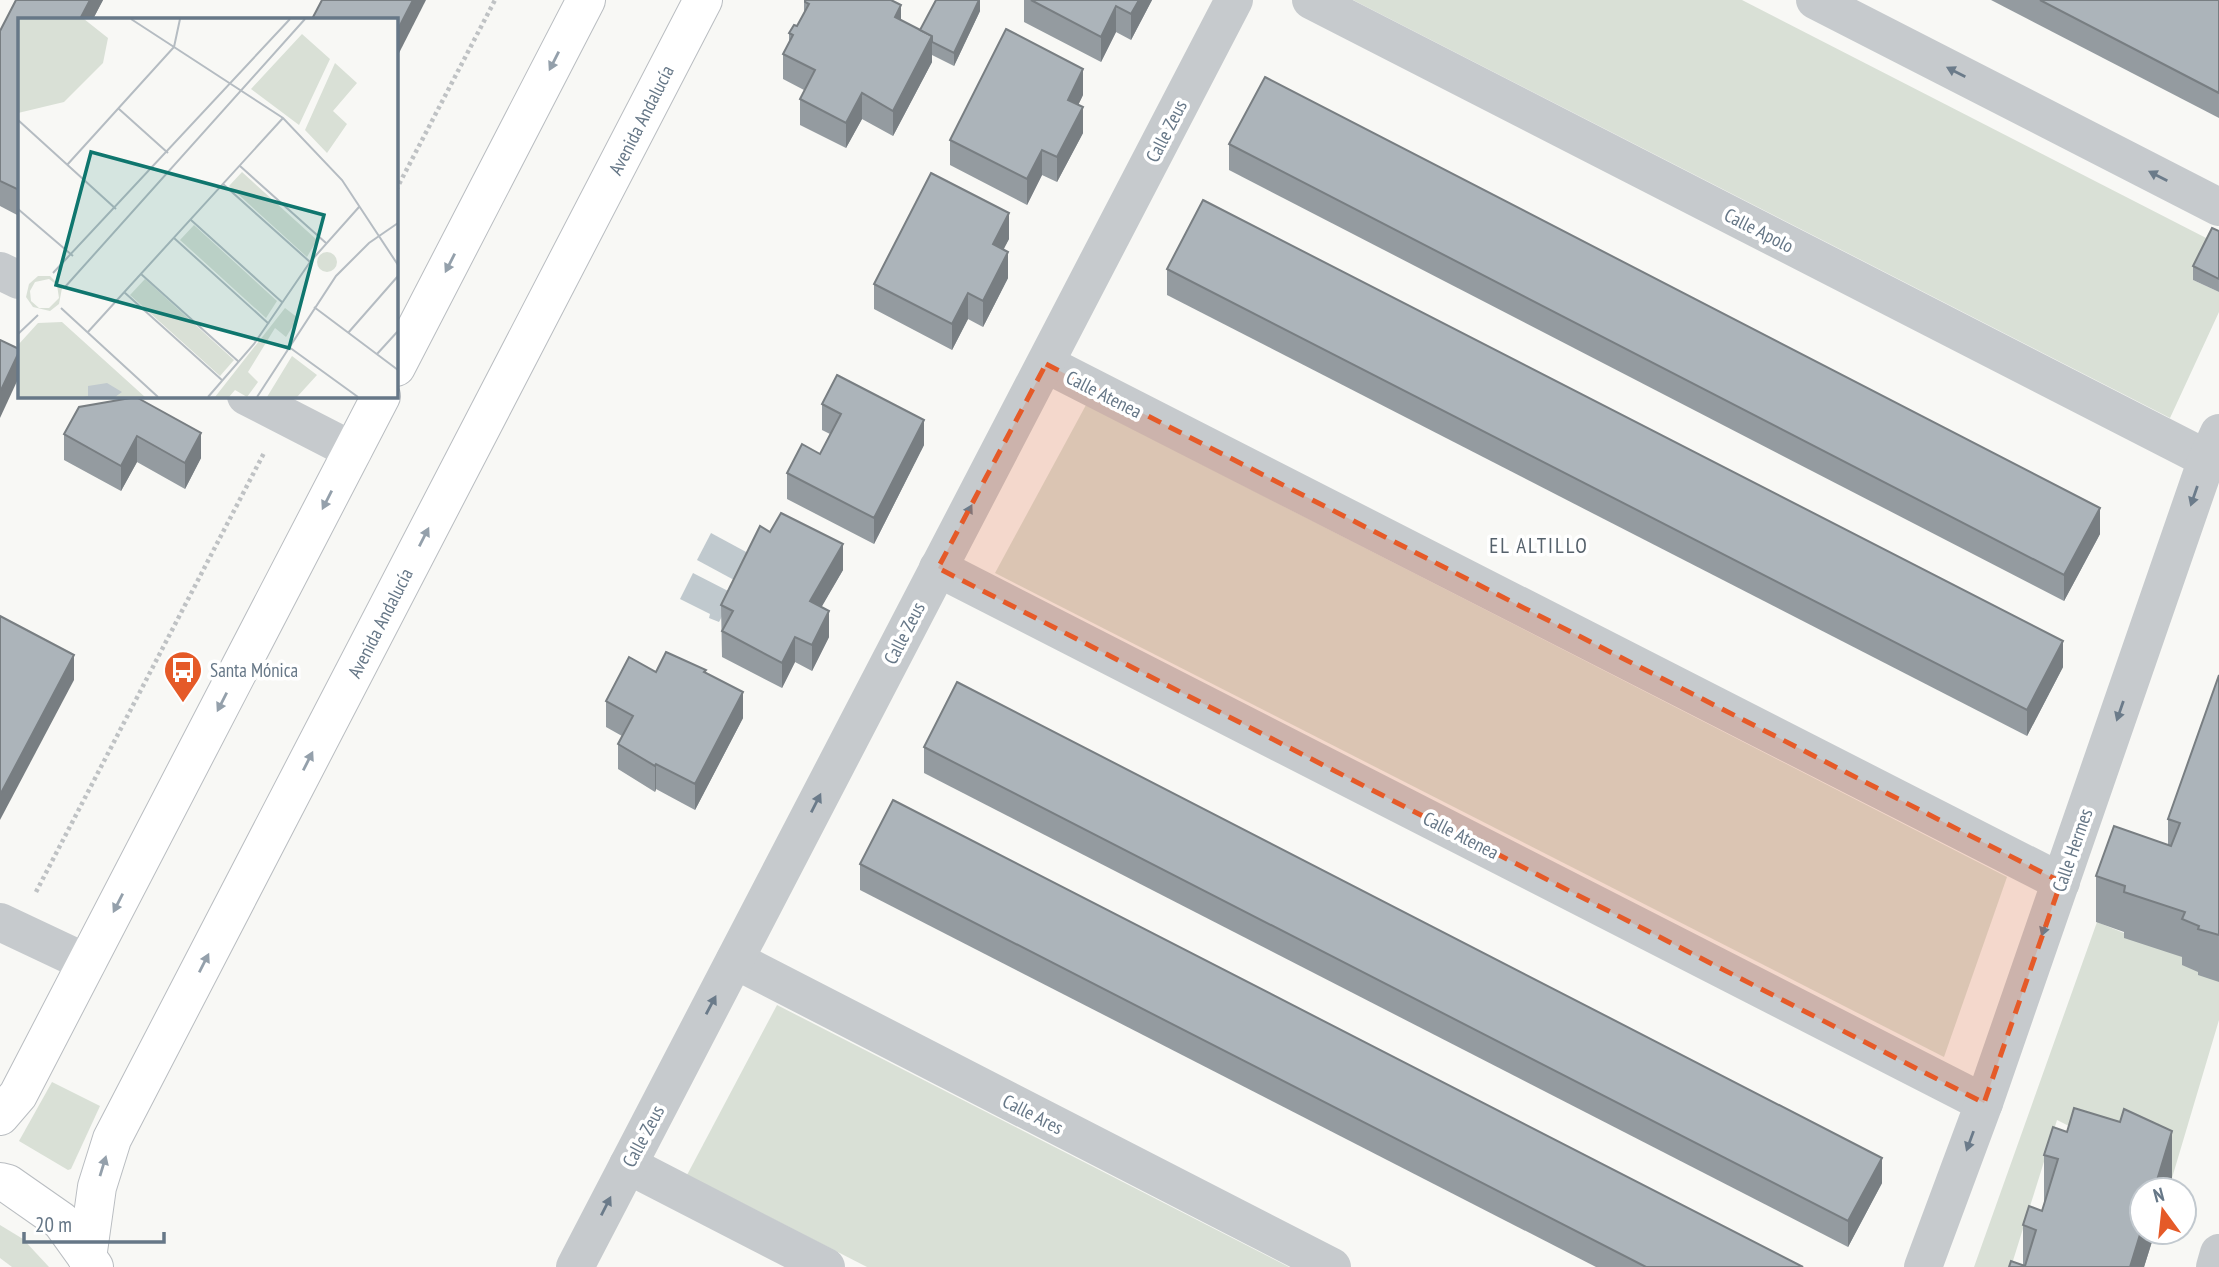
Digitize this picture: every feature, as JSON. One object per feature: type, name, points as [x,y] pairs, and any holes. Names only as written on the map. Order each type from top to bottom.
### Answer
[{"type":"main road","points":[[397,365],[586,0]]},
{"type":"main road","name":"Avenida Andalucía","points":[[91,1262],[97,1187],[112,1139],[703,0]]},
{"type":"main road","points":[[0,1116],[18,1096],[380,397]]},
{"type":"main road","points":[[0,1182],[8,1184],[61,1221],[91,1262]]},
{"type":"street","name":"Calle Zeus","points":[[575,1267],[1234,0]]},
{"type":"street","name":"Calle Apolo","points":[[1311,0],[2213,446]]},
{"type":"street","points":[[1815,0],[2219,207]]},
{"type":"street","points":[[0,271],[18,280]]},
{"type":"street","name":"Calle Atenea","points":[[1046,364],[2061,882]]},
{"type":"street","points":[[248,397],[353,451]]},
{"type":"street","name":"Calle Hermes","points":[[1923,1267],[1984,1103],[2213,446]]},
{"type":"street","name":"Calle Atenea","points":[[939,568],[1984,1103]]},
{"type":"street","points":[[0,922],[87,963]]},
{"type":"street","name":"Calle Ares","points":[[735,960],[1332,1267]]},
{"type":"street","points":[[628,1165],[826,1267]]},
{"type":"path","points":[[397,188],[495,0]]},
{"type":"path","points":[[34,896],[266,449]]},
{"type":"highlighted area","points":[[1046,364],[2061,882],[1984,1103],[938,568]]},
{"type":"shaded area","points":[[1353,0],[1742,0],[2212,241],[2193,280],[2219,292],[2219,312],[2170,418]]},
{"type":"shaded area","points":[[1086,405],[2007,877],[1944,1057],[995,573]]},
{"type":"shaded area","points":[[711,533],[748,553],[734,580],[697,560]]},
{"type":"shaded area","points":[[693,573],[734,594],[719,622],[709,618],[710,614],[680,599]]},
{"type":"shaded area","points":[[2097,922],[2185,958],[2199,972],[2219,982],[2219,1020],[2173,1176],[2057,1120],[2011,1267],[1974,1267]]},
{"type":"shaded area","points":[[777,1005],[1289,1267],[867,1267],[687,1175]]},
{"type":"shaded area","points":[[52,1082],[100,1106],[71,1169],[68,1170],[19,1141]]},
{"type":"shaded area","points":[[0,1225],[23,1239],[49,1267],[12,1267],[0,1258]]},
{"type":"building","points":[[16,0],[90,0],[81,18],[18,18],[18,190],[0,181],[0,31]]},
{"type":"building","points":[[322,0],[413,0],[397,31],[397,18],[313,18]]},
{"type":"building","points":[[805,0],[891,0],[901,5],[895,17],[932,36],[893,111],[862,93],[846,123],[800,99],[815,70],[783,54],[793,35],[789,33],[794,25],[797,26],[809,4]]},
{"type":"building","points":[[936,0],[979,0],[954,53],[932,42],[932,36],[920,30]]},
{"type":"building","points":[[1031,0],[1139,0],[1131,14],[1116,6],[1101,37]]},
{"type":"building","points":[[2040,0],[2219,0],[2219,93]]},
{"type":"building","points":[[1006,29],[1083,69],[1068,100],[1083,107],[1057,157],[1042,150],[1027,179],[950,140]]},
{"type":"building","points":[[1265,77],[2100,508],[2064,575],[1229,144]]},
{"type":"building","points":[[931,173],[1009,213],[993,244],[1008,252],[983,301],[968,293],[952,324],[874,284]]},
{"type":"building","points":[[1203,200],[2063,641],[2027,710],[1167,269]]},
{"type":"building","points":[[2212,228],[2219,231],[2219,279],[2193,266]]},
{"type":"building","points":[[0,340],[18,349],[18,354],[0,392]]},
{"type":"building","points":[[837,375],[924,420],[874,518],[787,473],[802,444],[820,454],[841,414],[822,404]]},
{"type":"building","points":[[136,397],[201,433],[185,463],[137,436],[121,466],[64,434],[79,407]]},
{"type":"building","points":[[781,513],[843,544],[810,601],[829,611],[812,645],[795,637],[782,663],[722,631],[733,611],[721,605],[760,526],[770,532]]},
{"type":"building","points":[[0,616],[74,655],[0,795]]},
{"type":"building","points":[[666,652],[706,670],[704,672],[743,692],[695,784],[656,764],[655,766],[618,744],[633,716],[606,701],[629,657],[656,672]]},
{"type":"building","points":[[2219,675],[2219,935],[2198,929],[2199,926],[2182,919],[2185,912],[2124,892],[2125,886],[2096,876],[2114,826],[2171,846],[2180,823],[2168,819]]},
{"type":"building","points":[[957,682],[1882,1158],[1848,1221],[924,747]]},
{"type":"building","points":[[893,800],[1803,1267],[1646,1267],[860,864]]},
{"type":"building","points":[[2074,1108],[2120,1122],[2124,1109],[2172,1131],[2158,1176],[2128,1176],[2128,1246],[2136,1246],[2130,1267],[2009,1267],[2011,1261],[2025,1266],[2036,1230],[2023,1225],[2029,1206],[2042,1211],[2058,1159],[2044,1155],[2053,1127],[2067,1132]]},
{"type":"place","name":"Santa Mónica","points":[[183,704]]},
{"type":"district","name":"EL ALTILLO","points":[[1539,546]]}]
